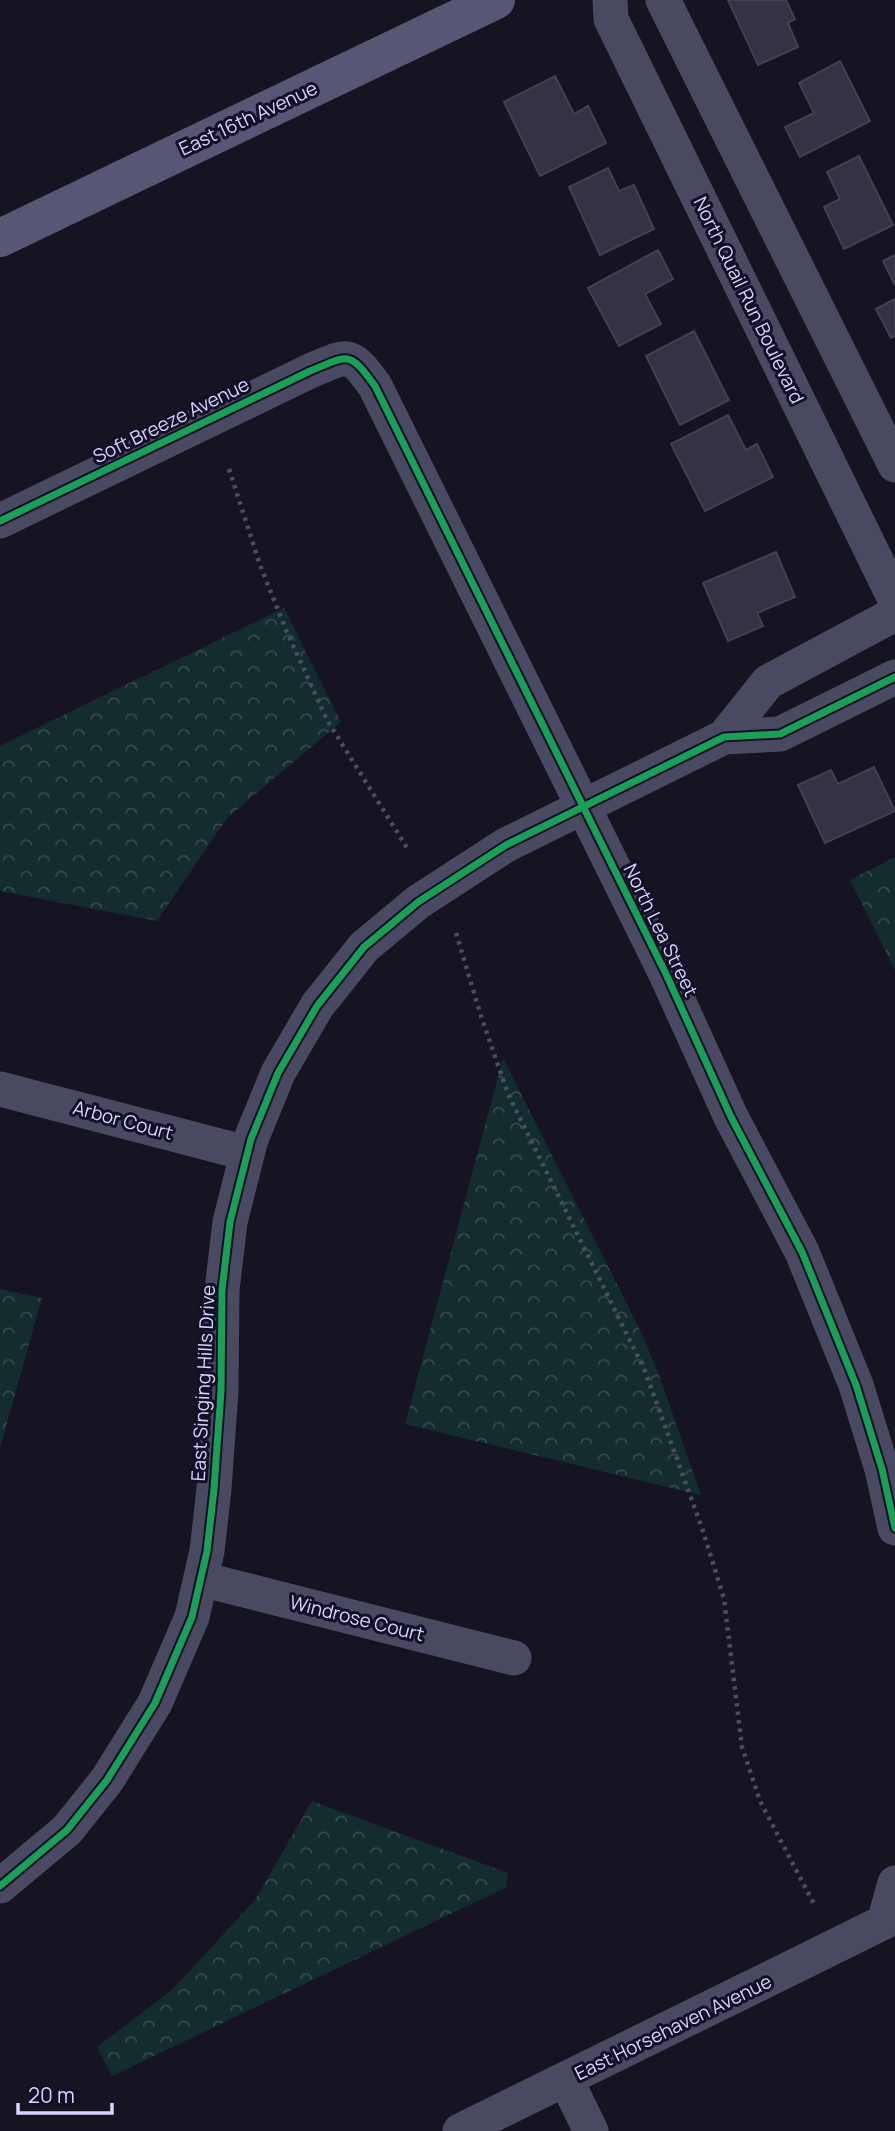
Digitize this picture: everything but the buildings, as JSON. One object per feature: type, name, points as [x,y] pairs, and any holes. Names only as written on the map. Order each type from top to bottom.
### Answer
[{"type":"street","name":"East 16th Avenue","points":[[0,237],[496,0]]},
{"type":"street","name":"North Quail Run Boulevard","points":[[610,0],[611,19],[895,599]]},
{"type":"street","points":[[663,0],[895,466]]},
{"type":"street","name":"Soft Breeze Avenue","points":[[0,521],[310,370],[342,358],[357,362]]},
{"type":"street","name":"North Lea Street","points":[[357,362],[375,386],[666,974],[731,1118],[802,1252],[856,1385],[882,1469],[895,1528]]},
{"type":"street","name":"East Singing Hills Drive","points":[[724,737],[768,682],[895,614]]},
{"type":"street","name":"East Singing Hills Drive","points":[[0,1886],[67,1830],[107,1780],[155,1703],[192,1617],[207,1551],[215,1475],[221,1391],[222,1290],[230,1222],[246,1153],[278,1073],[317,1006],[364,947],[418,902],[506,845],[724,737],[780,734],[895,677]]},
{"type":"street","name":"Arbor Court","points":[[0,1089],[246,1153]]},
{"type":"street","name":"Windrose Court","points":[[201,1579],[514,1658]]},
{"type":"street","name":"East Horsehaven Avenue","points":[[460,2131],[884,1922],[895,1883]]},
{"type":"street","points":[[566,2080],[591,2131]]},
{"type":"path","points":[[229,469],[260,565],[286,631],[327,720],[409,851]]},
{"type":"path","points":[[457,933],[481,1016],[508,1094],[649,1384],[703,1531],[724,1599],[742,1747],[760,1801],[815,1906]]},
{"type":"green space","points":[[284,608],[341,722],[227,818],[157,921],[0,891],[0,746]]},
{"type":"green space","points":[[895,857],[895,970],[850,880]]},
{"type":"green space","points":[[503,1058],[641,1332],[658,1372],[701,1495],[405,1424]]},
{"type":"green space","points":[[0,1289],[42,1298],[0,1448]]},
{"type":"green space","points":[[312,1801],[508,1873],[507,1887],[112,2076],[97,2047],[173,1989],[255,1900]]},
{"type":"cycle path","points":[[0,521],[310,371],[341,359],[353,361],[359,366],[375,386],[666,974],[731,1117],[802,1252],[856,1385],[882,1469],[895,1528]]},
{"type":"cycle path","points":[[0,1886],[67,1830],[107,1780],[155,1703],[192,1617],[207,1551],[214,1489],[221,1391],[222,1290],[230,1222],[251,1139],[278,1073],[317,1006],[364,947],[418,902],[506,845],[724,737],[780,734],[895,677]]}]
